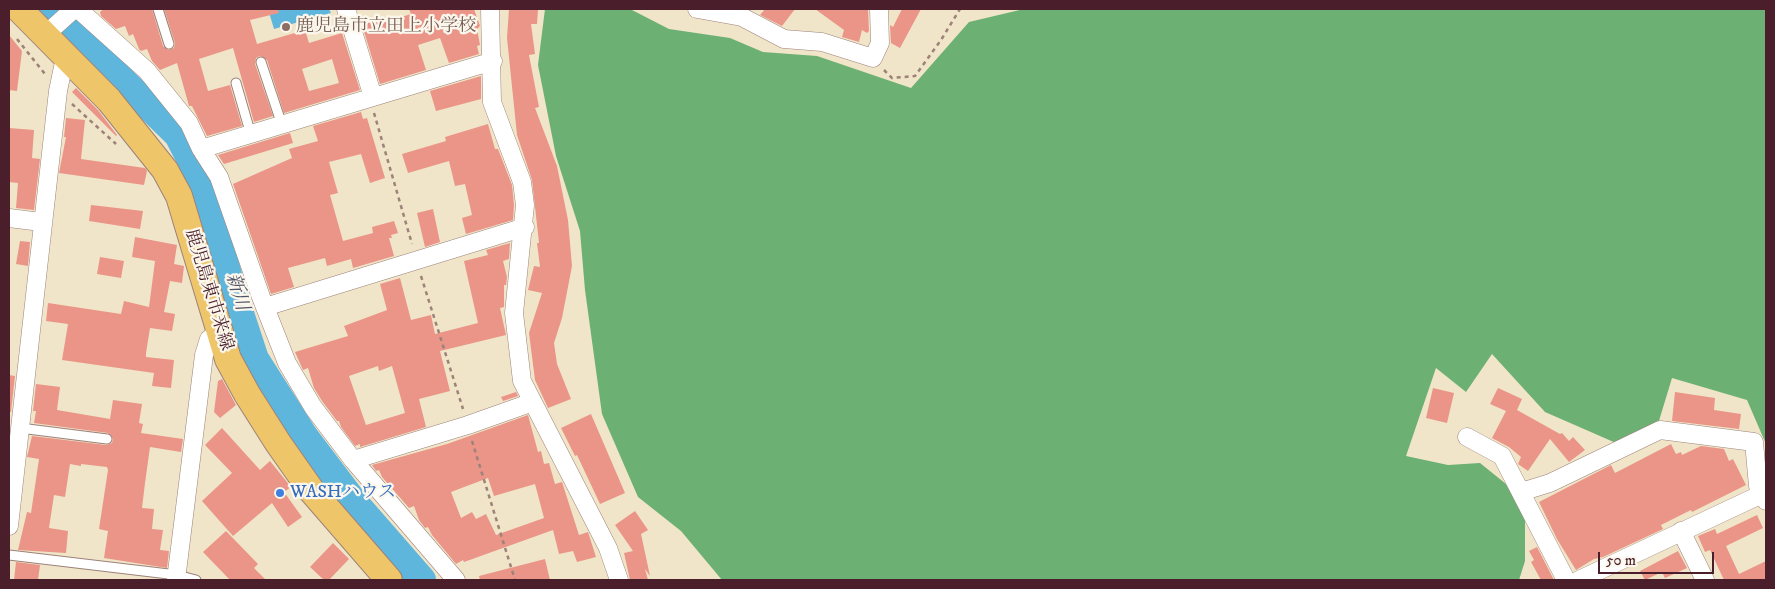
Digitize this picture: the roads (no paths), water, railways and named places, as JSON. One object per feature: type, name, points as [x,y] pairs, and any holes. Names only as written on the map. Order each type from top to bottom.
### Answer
[{"type":"main road","name":"鹿児島東市来線","points":[[19,9],[71,59],[109,100],[165,170],[179,196],[228,359],[278,443],[312,490],[389,580]]},
{"type":"street","points":[[45,35],[74,9]]},
{"type":"street","points":[[78,9],[146,72],[189,123],[201,149],[219,177],[263,302],[287,363],[313,407],[353,460],[456,580]]},
{"type":"street","points":[[346,9],[373,97]]},
{"type":"street","points":[[490,9],[493,61],[492,102],[522,182],[525,205],[525,227],[514,313],[522,381],[608,548],[619,580]]},
{"type":"street","points":[[697,9],[742,17],[784,39],[822,42],[873,58],[880,43],[879,9]]},
{"type":"street","points":[[9,526],[41,222],[58,91],[63,67],[71,59]]},
{"type":"street","points":[[201,149],[493,61]]},
{"type":"street","points":[[9,218],[41,222]]},
{"type":"street","points":[[263,302],[417,261],[525,227]]},
{"type":"street","points":[[177,578],[204,355],[216,323]]},
{"type":"street","points":[[353,460],[468,425],[533,402]]},
{"type":"street","points":[[1521,492],[1550,483],[1660,430],[1754,442],[1758,486],[1764,497],[1682,531],[1579,580]]},
{"type":"street","points":[[1467,437],[1502,456],[1566,580]]},
{"type":"street","points":[[1682,531],[1705,580]]},
{"type":"lane","points":[[158,9],[170,44]]},
{"type":"lane","points":[[261,62],[282,125]]},
{"type":"lane","points":[[236,83],[251,134]]},
{"type":"lane","points":[[20,428],[106,439]]},
{"type":"lane","points":[[9,555],[196,580]]},
{"type":"water","points":[[268,9],[329,9],[331,13],[274,29]]},
{"type":"waterway","name":"新川","points":[[50,9],[178,135],[204,186],[231,286],[255,359],[304,436],[354,502],[422,580]]},
{"type":"place","name":"鹿児島市立田上小学校","points":[[286,27]]},
{"type":"place","name":"WASHハウス","points":[[280,493]]}]
